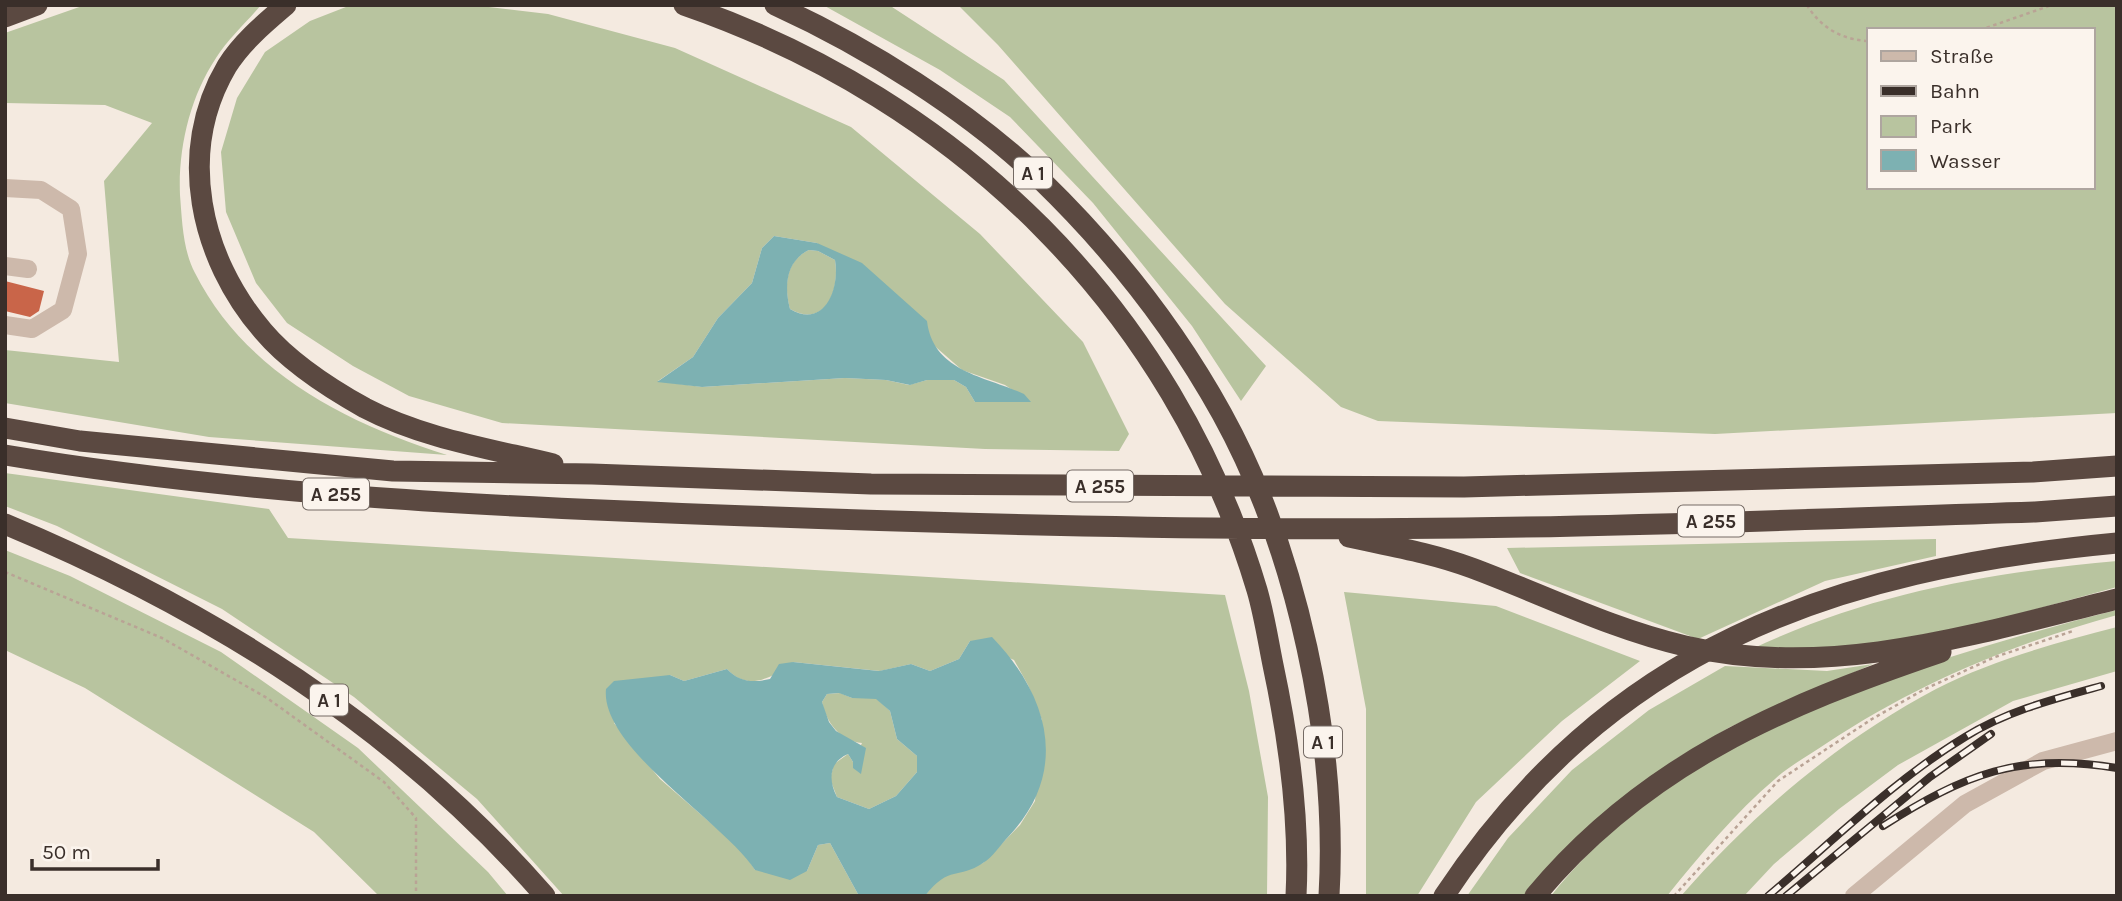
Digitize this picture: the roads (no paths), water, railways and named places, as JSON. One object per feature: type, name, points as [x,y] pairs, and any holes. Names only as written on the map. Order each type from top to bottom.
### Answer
[{"type":"highway","points":[[5,17],[37,5]]},
{"type":"highway","points":[[286,5],[257,30],[228,64],[211,97],[200,136],[198,171],[203,217],[219,260],[238,297],[263,332],[287,355],[366,409],[421,431],[593,474]]},
{"type":"highway","points":[[684,5],[746,27],[812,58],[914,119],[1020,204],[1116,312],[1183,414],[1229,511],[1258,591],[1289,742],[1297,867],[1296,896]]},
{"type":"highway","name":"A 1","points":[[775,5],[859,47],[928,91],[1040,179],[1136,286],[1189,360],[1223,416],[1262,503],[1293,592],[1311,665],[1323,739],[1329,815],[1329,896]]},
{"type":"highway","name":"A 255","points":[[5,428],[80,441],[393,471],[593,474],[871,484],[1464,487],[2033,472],[2117,466]]},
{"type":"highway","name":"A 255","points":[[5,455],[79,468],[406,499],[860,520],[1490,528],[2021,513],[2117,506]]},
{"type":"highway","name":"A 1","points":[[5,524],[146,588],[214,625],[296,677],[367,726],[437,785],[508,854],[545,896]]},
{"type":"highway","points":[[1306,527],[1429,554],[1643,635],[1685,646],[1759,658],[1808,659],[1892,651],[2117,599]]},
{"type":"highway","points":[[1444,896],[1481,841],[1531,784],[1576,740],[1638,692],[1713,646],[1796,608],[1902,576],[1994,557],[2117,543]]},
{"type":"highway","points":[[1535,896],[1604,822],[1665,777],[1732,736],[1797,705],[1878,673],[2050,615]]},
{"type":"lane","points":[[5,188],[41,190],[71,209],[78,254],[63,310],[32,329],[5,325]]},
{"type":"lane","points":[[5,266],[28,269]]},
{"type":"lane","points":[[1854,896],[1965,804],[2043,761],[2117,741]]},
{"type":"water","points":[[774,236],[817,243],[862,263],[927,321],[931,338],[950,362],[963,370],[1024,394],[1031,402],[975,402],[966,387],[954,380],[927,380],[910,385],[886,380],[845,378],[702,387],[657,382],[693,357],[718,318],[752,283],[762,248]],"holes":[[[809,250],[818,251],[835,260],[835,283],[832,294],[820,310],[812,314],[802,314],[790,309],[787,283],[791,267]]]},
{"type":"water","points":[[992,637],[1012,660],[1039,709],[1045,734],[1045,760],[1040,786],[1028,811],[994,854],[974,868],[941,880],[925,896],[859,896],[830,843],[818,845],[807,871],[790,880],[755,870],[740,851],[643,760],[623,736],[609,712],[606,689],[614,681],[670,675],[684,681],[727,669],[741,679],[758,681],[770,679],[779,664],[793,662],[879,671],[911,664],[930,671],[959,659],[970,641]],"holes":[[[839,693],[852,698],[876,699],[890,711],[897,739],[917,756],[917,772],[896,796],[869,809],[837,797],[832,784],[834,767],[848,754],[853,768],[861,774],[866,748],[836,731],[829,722],[822,702],[827,694]]]},
{"type":"railway","points":[[1768,896],[1888,792],[1965,737],[2014,713],[2101,686]]},
{"type":"railway","points":[[1786,896],[1930,777],[1991,734]]},
{"type":"railway","points":[[1883,826],[1940,793],[1994,772],[2051,763],[2117,768]]}]
